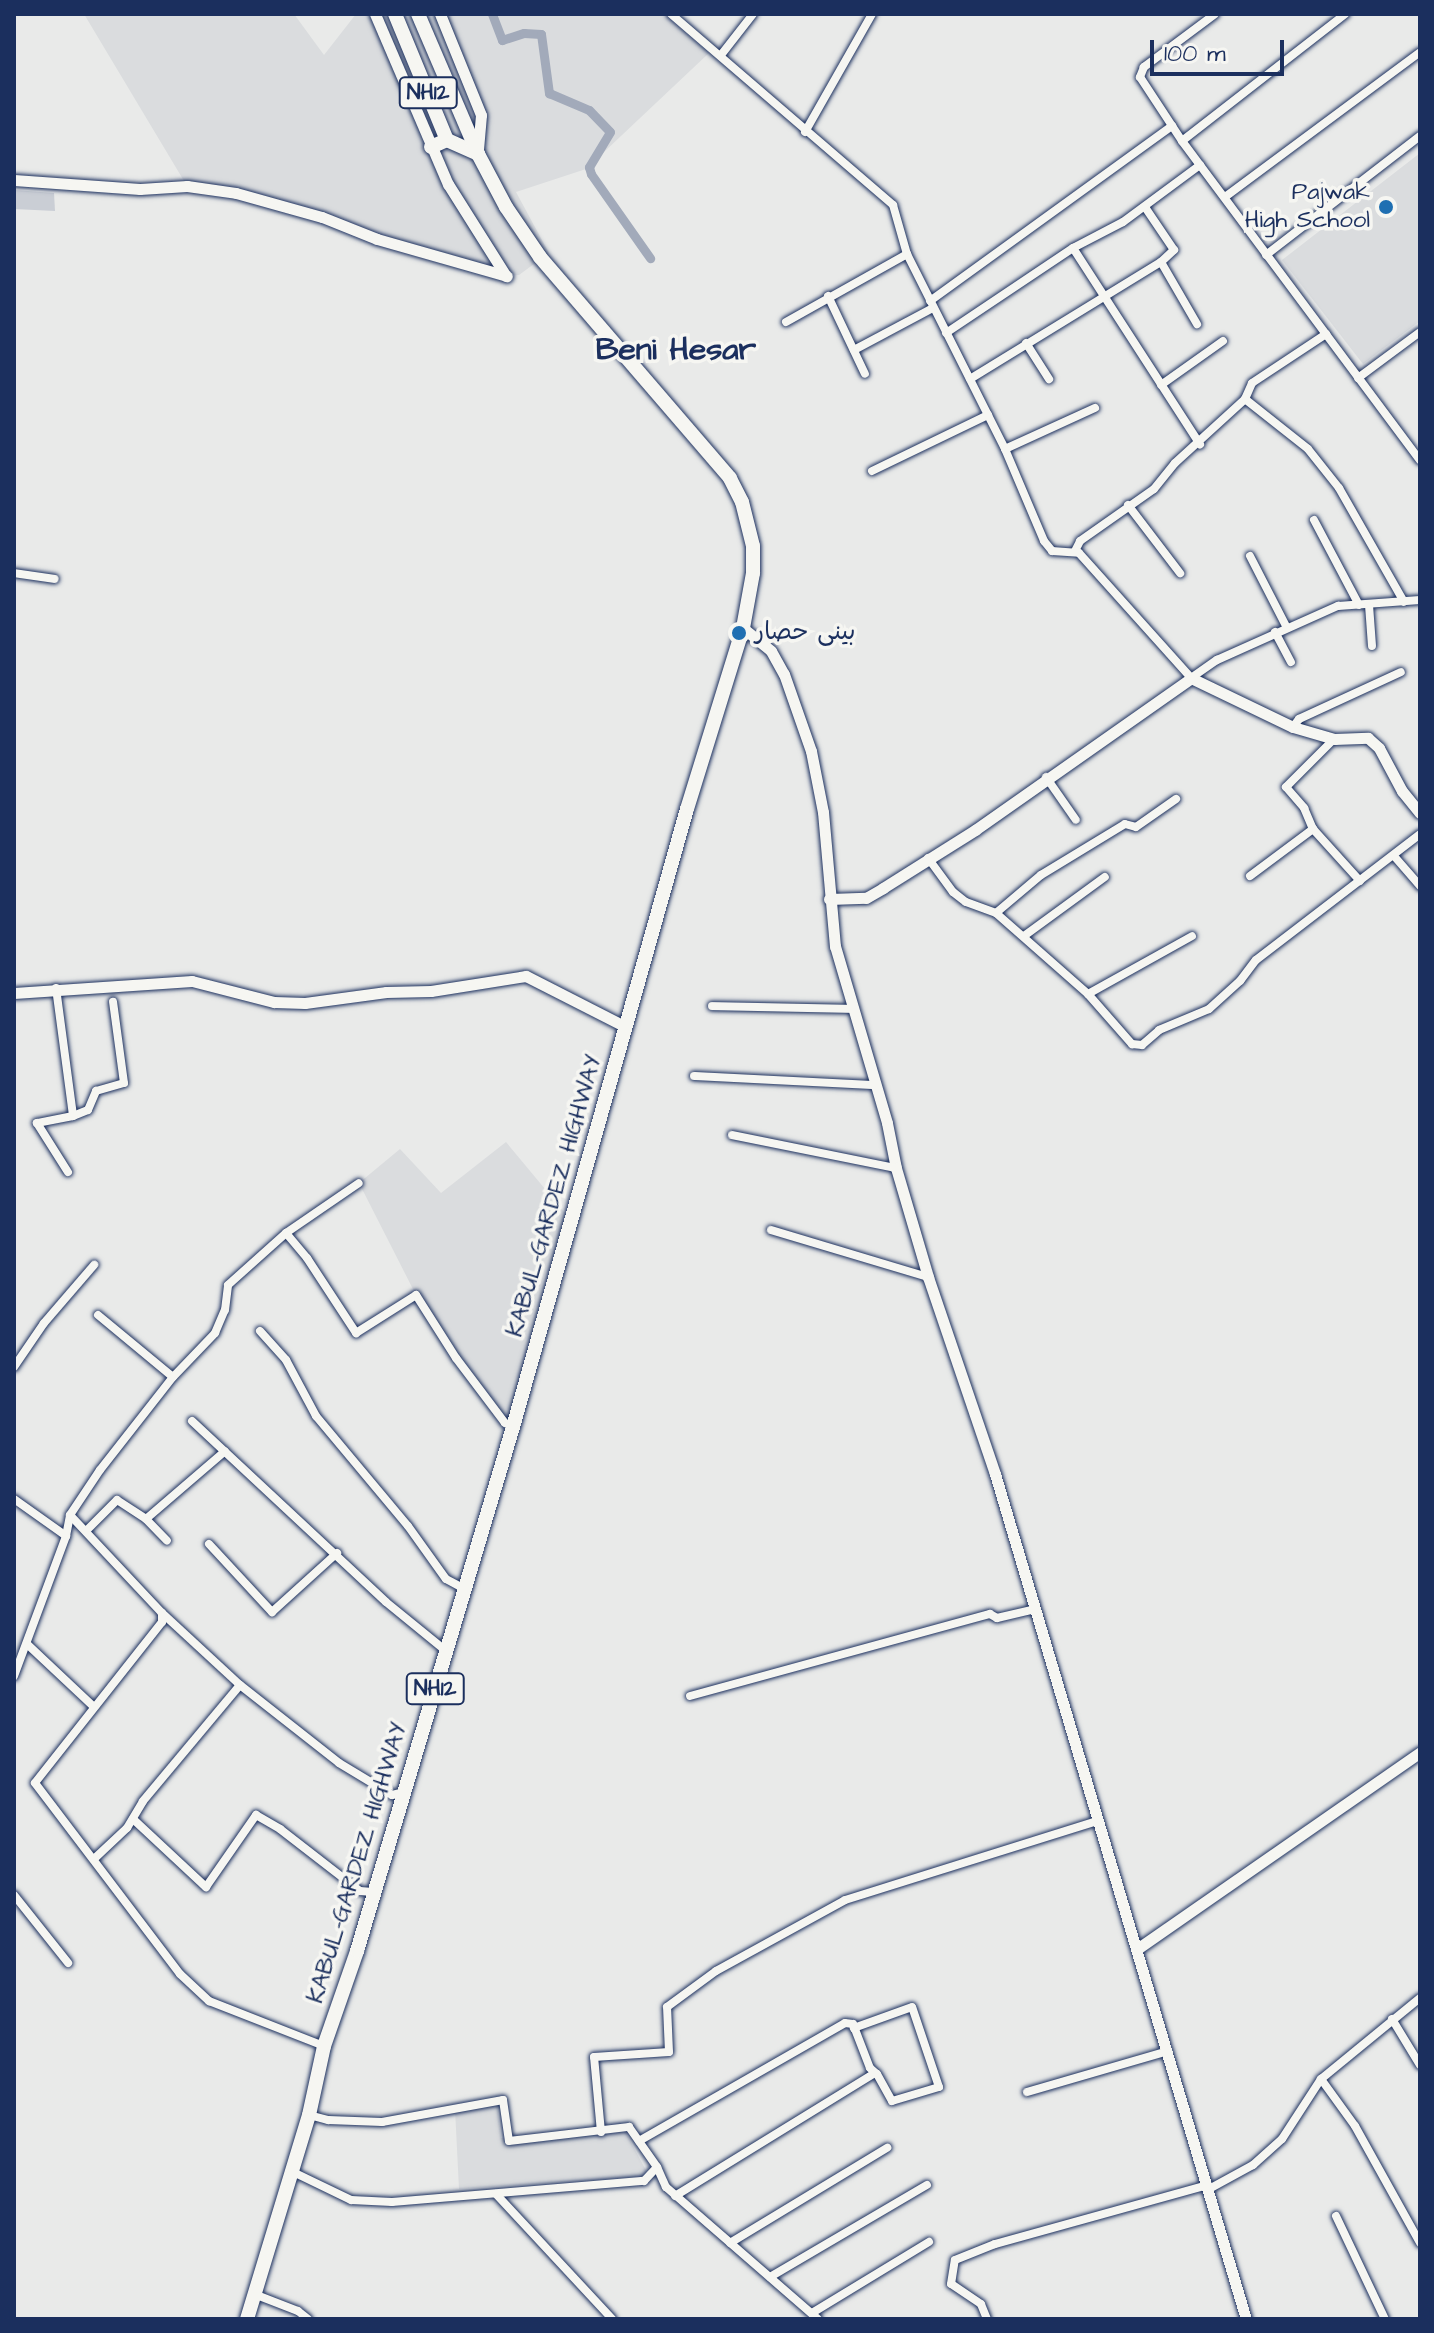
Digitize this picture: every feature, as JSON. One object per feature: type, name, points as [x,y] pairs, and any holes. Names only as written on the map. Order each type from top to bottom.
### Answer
[{"type":"highway","name":"NH12","points":[[395,14],[447,140],[478,154]]},
{"type":"highway","name":"NH12","points":[[418,14],[478,154]]},
{"type":"highway","points":[[431,147],[447,140]]},
{"type":"highway","name":"KABUL-GARDEZ HIGHWAY","points":[[247,2319],[309,2115],[324,2046],[357,1951],[513,1427],[687,809],[743,628],[752,587],[753,546],[742,502],[730,478],[540,257],[506,207],[478,154]]},
{"type":"street","points":[[14,180],[106,188],[187,186],[236,193],[507,276],[448,184],[375,14]]},
{"type":"street","points":[[440,14],[481,115],[478,154]]},
{"type":"street","points":[[671,14],[893,205],[907,254],[1005,449],[1044,541],[1060,553],[1075,551]]},
{"type":"street","points":[[721,55],[753,14]]},
{"type":"street","points":[[805,132],[872,14]]},
{"type":"street","points":[[1215,14],[1140,71],[1182,141],[1420,460]]},
{"type":"street","points":[[1182,141],[1345,14]]},
{"type":"street","points":[[1225,197],[1420,52]]},
{"type":"street","points":[[854,350],[931,304],[1172,126]]},
{"type":"street","points":[[1266,255],[1420,136]]},
{"type":"street","points":[[946,333],[1073,248],[1145,207],[1200,165]]},
{"type":"street","points":[[970,379],[1161,262],[1174,250],[1145,207]]},
{"type":"street","points":[[1073,248],[1200,444]]},
{"type":"street","points":[[786,322],[907,254]]},
{"type":"street","points":[[1161,262],[1197,324]]},
{"type":"street","points":[[828,296],[865,374]]},
{"type":"street","points":[[1358,378],[1420,332]]},
{"type":"street","points":[[1075,551],[1080,541],[1154,489],[1175,463],[1200,444],[1245,399],[1252,383],[1326,334]]},
{"type":"street","points":[[1161,385],[1223,341]]},
{"type":"street","points":[[1026,343],[1049,379]]},
{"type":"street","points":[[1245,399],[1308,449],[1339,488],[1404,602]]},
{"type":"street","points":[[1005,449],[1095,408]]},
{"type":"street","points":[[872,471],[988,415]]},
{"type":"street","points":[[1411,448],[1420,442]]},
{"type":"street","points":[[1128,505],[1180,573]]},
{"type":"street","points":[[1314,520],[1359,605]]},
{"type":"street","points":[[1075,551],[1107,582],[1191,678],[1293,727],[1334,739],[1360,736],[1375,742],[1402,791],[1420,813]]},
{"type":"street","points":[[1250,556],[1287,628]]},
{"type":"street","points":[[14,573],[55,579]]},
{"type":"street","points":[[829,899],[866,898],[1217,660],[1338,606],[1420,600]]},
{"type":"street","points":[[1369,605],[1372,646]]},
{"type":"street","points":[[743,628],[771,651],[802,721],[818,779],[829,858],[829,899],[835,946],[873,1085],[887,1123],[896,1168],[928,1277],[995,1474],[1246,2319]]},
{"type":"street","points":[[1275,632],[1291,662]]},
{"type":"street","points":[[1293,727],[1299,719],[1401,672]]},
{"type":"street","points":[[1334,739],[1286,787],[1304,808],[1313,829],[1360,881]]},
{"type":"street","points":[[1046,777],[1076,820]]},
{"type":"street","points":[[996,913],[1041,875],[1125,824],[1136,827],[1176,799]]},
{"type":"street","points":[[1250,876],[1313,829]]},
{"type":"street","points":[[928,858],[953,892],[966,902],[996,913],[1088,994],[1132,1044],[1142,1045],[1159,1030],[1209,1009],[1240,981],[1256,960],[1420,834]]},
{"type":"street","points":[[1394,856],[1420,886]]},
{"type":"street","points":[[1024,936],[1105,877]]},
{"type":"street","points":[[1088,994],[1192,936]]},
{"type":"street","points":[[14,993],[192,981],[274,1002],[305,1003],[386,992],[431,991],[526,976],[626,1027]]},
{"type":"street","points":[[56,988],[73,1116]]},
{"type":"street","points":[[68,1172],[37,1123],[88,1110],[96,1091],[124,1083],[113,1002]]},
{"type":"street","points":[[712,1006],[853,1009]]},
{"type":"street","points":[[694,1076],[873,1085]]},
{"type":"street","points":[[732,1135],[896,1168]]},
{"type":"street","points":[[15,1669],[66,1536],[70,1515],[100,1470],[173,1377],[215,1333],[225,1310],[228,1285],[286,1233],[359,1183]]},
{"type":"street","points":[[771,1230],[928,1277]]},
{"type":"street","points":[[286,1233],[307,1258],[356,1333],[416,1295],[464,1369],[505,1423],[513,1427]]},
{"type":"street","points":[[14,1367],[44,1323],[94,1265]]},
{"type":"street","points":[[98,1315],[173,1377]]},
{"type":"street","points":[[260,1331],[286,1360],[316,1416],[408,1526],[446,1579],[465,1589]]},
{"type":"street","points":[[192,1421],[337,1553],[386,1602],[446,1651]]},
{"type":"street","points":[[146,1519],[225,1451]]},
{"type":"street","points":[[14,1499],[66,1536]]},
{"type":"street","points":[[86,1531],[117,1500],[146,1519],[167,1541]]},
{"type":"street","points":[[70,1515],[162,1613],[240,1685],[339,1763],[392,1795],[404,1792]]},
{"type":"street","points":[[209,1544],[272,1612],[337,1553]]},
{"type":"street","points":[[690,1696],[990,1614],[997,1618],[1035,1609]]},
{"type":"street","points":[[162,1613],[162,1622],[35,1783],[95,1858],[118,1895],[180,1974],[209,2001],[324,2046]]},
{"type":"street","points":[[27,1644],[93,1706]]},
{"type":"street","points":[[95,1858],[133,1819],[143,1801],[240,1685]]},
{"type":"street","points":[[1137,1949],[1420,1752]]},
{"type":"street","points":[[133,1819],[206,1887],[256,1815],[280,1829],[360,1891],[373,1892]]},
{"type":"street","points":[[601,2132],[594,2057],[669,2052],[667,2007],[716,1971],[845,1900],[1097,1821]]},
{"type":"street","points":[[14,1895],[68,1963]]},
{"type":"street","points":[[987,2319],[981,2304],[951,2284],[955,2260],[995,2244],[1209,2187],[1253,2165],[1282,2139],[1321,2079],[1420,1998]]},
{"type":"street","points":[[639,2141],[845,2023],[853,2024],[854,2028],[873,2074],[877,2074],[892,2101],[939,2087],[912,2007],[854,2028]]},
{"type":"street","points":[[1392,2019],[1420,2065]]},
{"type":"street","points":[[1027,2092],[1168,2051]]},
{"type":"street","points":[[675,2196],[873,2074]]},
{"type":"street","points":[[1321,2079],[1355,2126],[1420,2243]]},
{"type":"street","points":[[309,2115],[328,2120],[382,2122],[503,2100],[509,2141],[629,2127],[657,2167],[666,2187],[815,2316],[929,2242]]},
{"type":"street","points":[[730,2243],[887,2148]]},
{"type":"street","points":[[291,2171],[351,2200],[392,2202],[644,2181],[657,2167]]},
{"type":"street","points":[[770,2277],[927,2185]]},
{"type":"street","points":[[496,2194],[612,2319]]},
{"type":"street","points":[[1336,2216],[1385,2319]]},
{"type":"street","points":[[254,2294],[298,2311],[308,2319]]},
{"type":"shaded area","points":[[84,14],[294,14],[324,55],[356,14],[663,14],[709,53],[586,169],[516,192],[549,253],[519,275],[507,276],[322,217],[187,186]]},
{"type":"shaded area","name":"Pajwak High School","points":[[1420,153],[1420,321],[1363,364],[1282,260]]},
{"type":"shaded area","points":[[14,190],[54,193],[55,211],[14,209]]},
{"type":"shaded area","points":[[506,1142],[570,1219],[513,1427],[505,1423],[416,1295],[359,1183],[400,1149],[441,1193]]},
{"type":"shaded area","points":[[497,2105],[501,2138],[588,2133],[620,2122],[649,2176],[459,2189],[455,2109]]},
{"type":"waterway","points":[[492,14],[502,40],[524,33],[541,34],[549,93],[589,110],[610,132],[589,167],[591,174],[650,258]]},
{"type":"place","name":"Pajwak High School","points":[[1386,207]]},
{"type":"place","name":"بینی حصار","points":[[739,633]]},
{"type":"district","name":"Beni Hesar","points":[[676,350]]}]
